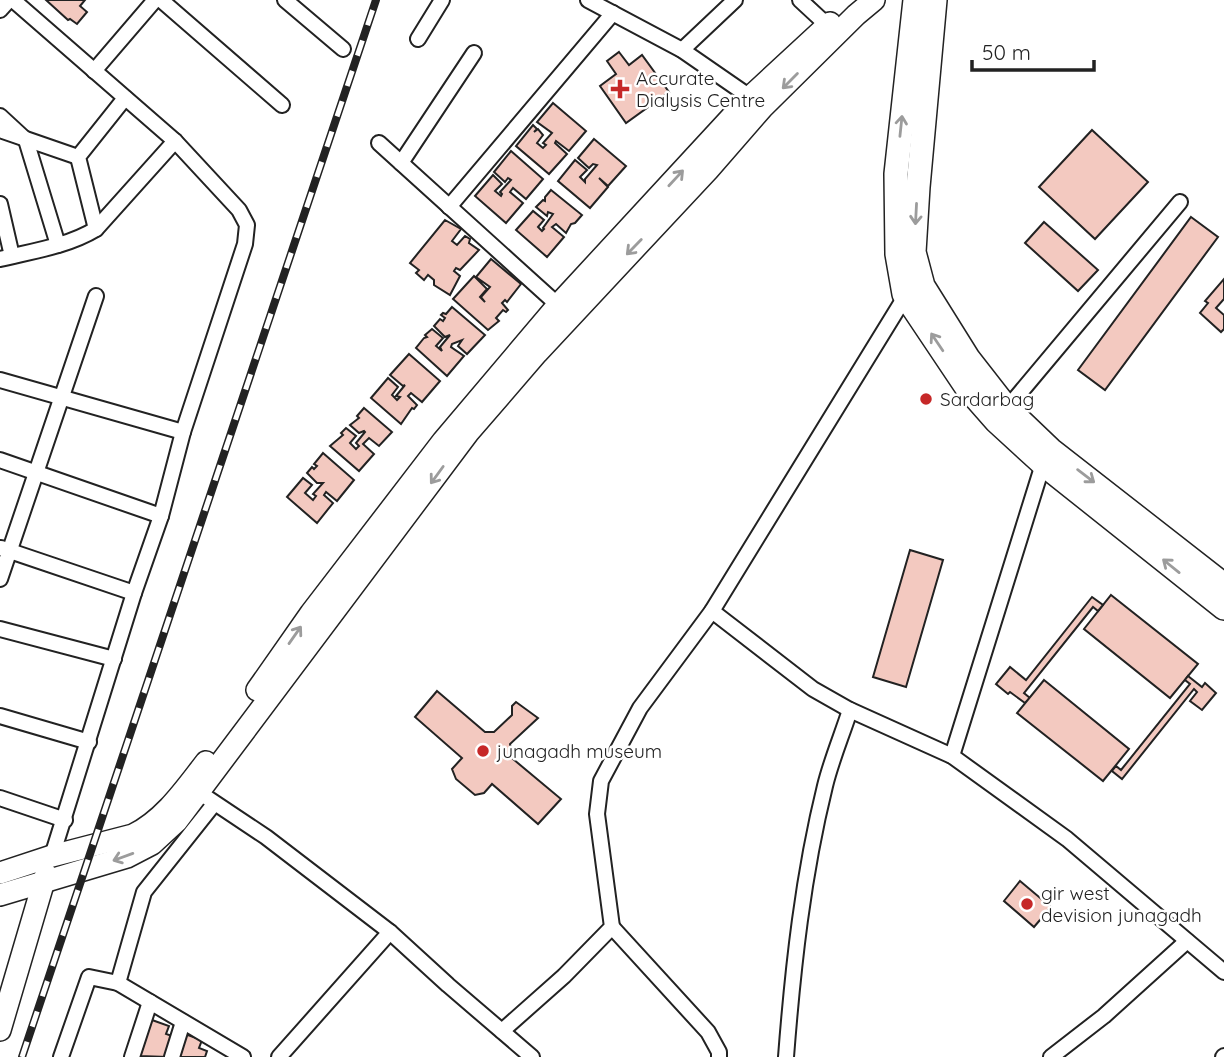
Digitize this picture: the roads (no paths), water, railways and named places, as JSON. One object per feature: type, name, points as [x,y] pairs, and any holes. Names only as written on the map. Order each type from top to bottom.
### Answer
[{"type":"main road","points":[[0,873],[133,835],[162,816],[199,771],[311,613],[435,451],[558,304],[750,97],[855,0]]},
{"type":"main road","points":[[0,895],[127,857],[152,844],[207,798],[266,699],[312,642],[468,433],[762,108],[874,0]]},
{"type":"main road","points":[[915,0],[896,174],[897,254],[913,288],[967,388],[1224,585]]},
{"type":"main road","points":[[913,288],[935,0]]},
{"type":"main road","points":[[1001,414],[1043,464],[1224,608]]},
{"type":"main road","points":[[0,1030],[52,856]]},
{"type":"street","points":[[0,10],[11,0],[94,71],[174,141],[239,209],[247,225],[245,244],[183,432],[161,516],[134,593],[52,856]]},
{"type":"street","points":[[94,71],[155,0]]},
{"type":"street","points":[[161,0],[282,105]]},
{"type":"street","points":[[285,0],[343,49]]},
{"type":"street","points":[[418,39],[442,0]]},
{"type":"street","points":[[589,0],[682,50],[750,97]]},
{"type":"street","points":[[682,50],[735,0]]},
{"type":"street","points":[[800,0],[827,25]]},
{"type":"street","points":[[449,207],[613,13]]},
{"type":"street","points":[[401,163],[474,52]]},
{"type":"street","points":[[78,157],[125,98]]},
{"type":"street","points":[[0,116],[26,139],[58,245]]},
{"type":"street","points":[[0,130],[78,157]]},
{"type":"street","points":[[0,204],[6,257],[83,237],[96,229],[174,141]]},
{"type":"street","points":[[379,143],[558,304]]},
{"type":"street","points":[[78,157],[96,229]]},
{"type":"street","points":[[1001,414],[1180,202]]},
{"type":"street","points":[[719,1057],[708,1032],[612,926],[597,814],[601,781],[640,708],[712,611],[913,288]]},
{"type":"street","points":[[0,579],[5,549],[36,472],[96,296]]},
{"type":"street","points":[[0,380],[183,432]]},
{"type":"street","points":[[0,460],[161,516]]},
{"type":"street","points":[[952,756],[1043,464]]},
{"type":"street","points":[[5,549],[134,593]]},
{"type":"street","points":[[712,611],[813,689],[850,710],[952,756],[1067,839],[1224,972]]},
{"type":"street","points":[[0,629],[114,659]]},
{"type":"street","points":[[786,1057],[793,979],[812,845],[825,784],[850,710]]},
{"type":"street","points":[[0,716],[89,742]]},
{"type":"street","points":[[0,797],[65,820]]},
{"type":"street","points":[[118,983],[144,892],[207,798],[390,932],[532,1057]]},
{"type":"street","points":[[502,1031],[564,976],[612,926]]},
{"type":"street","points":[[279,1057],[390,932]]},
{"type":"street","points":[[1051,1057],[1104,1016],[1187,941]]},
{"type":"street","points":[[61,1057],[89,977],[118,983],[240,1056]]},
{"type":"street","points":[[132,1057],[150,1003]]},
{"type":"street","points":[[172,1057],[184,1022]]},
{"type":"railway","points":[[22,1057],[376,0]]},
{"type":"place","name":"Accurate Dialysis Centre","points":[[620,89]]},
{"type":"place","name":"Sardarbag","points":[[926,399]]},
{"type":"place","name":"junagadh museum","points":[[483,751]]},
{"type":"place","name":"gir west devision junagadh","points":[[1027,904]]}]
